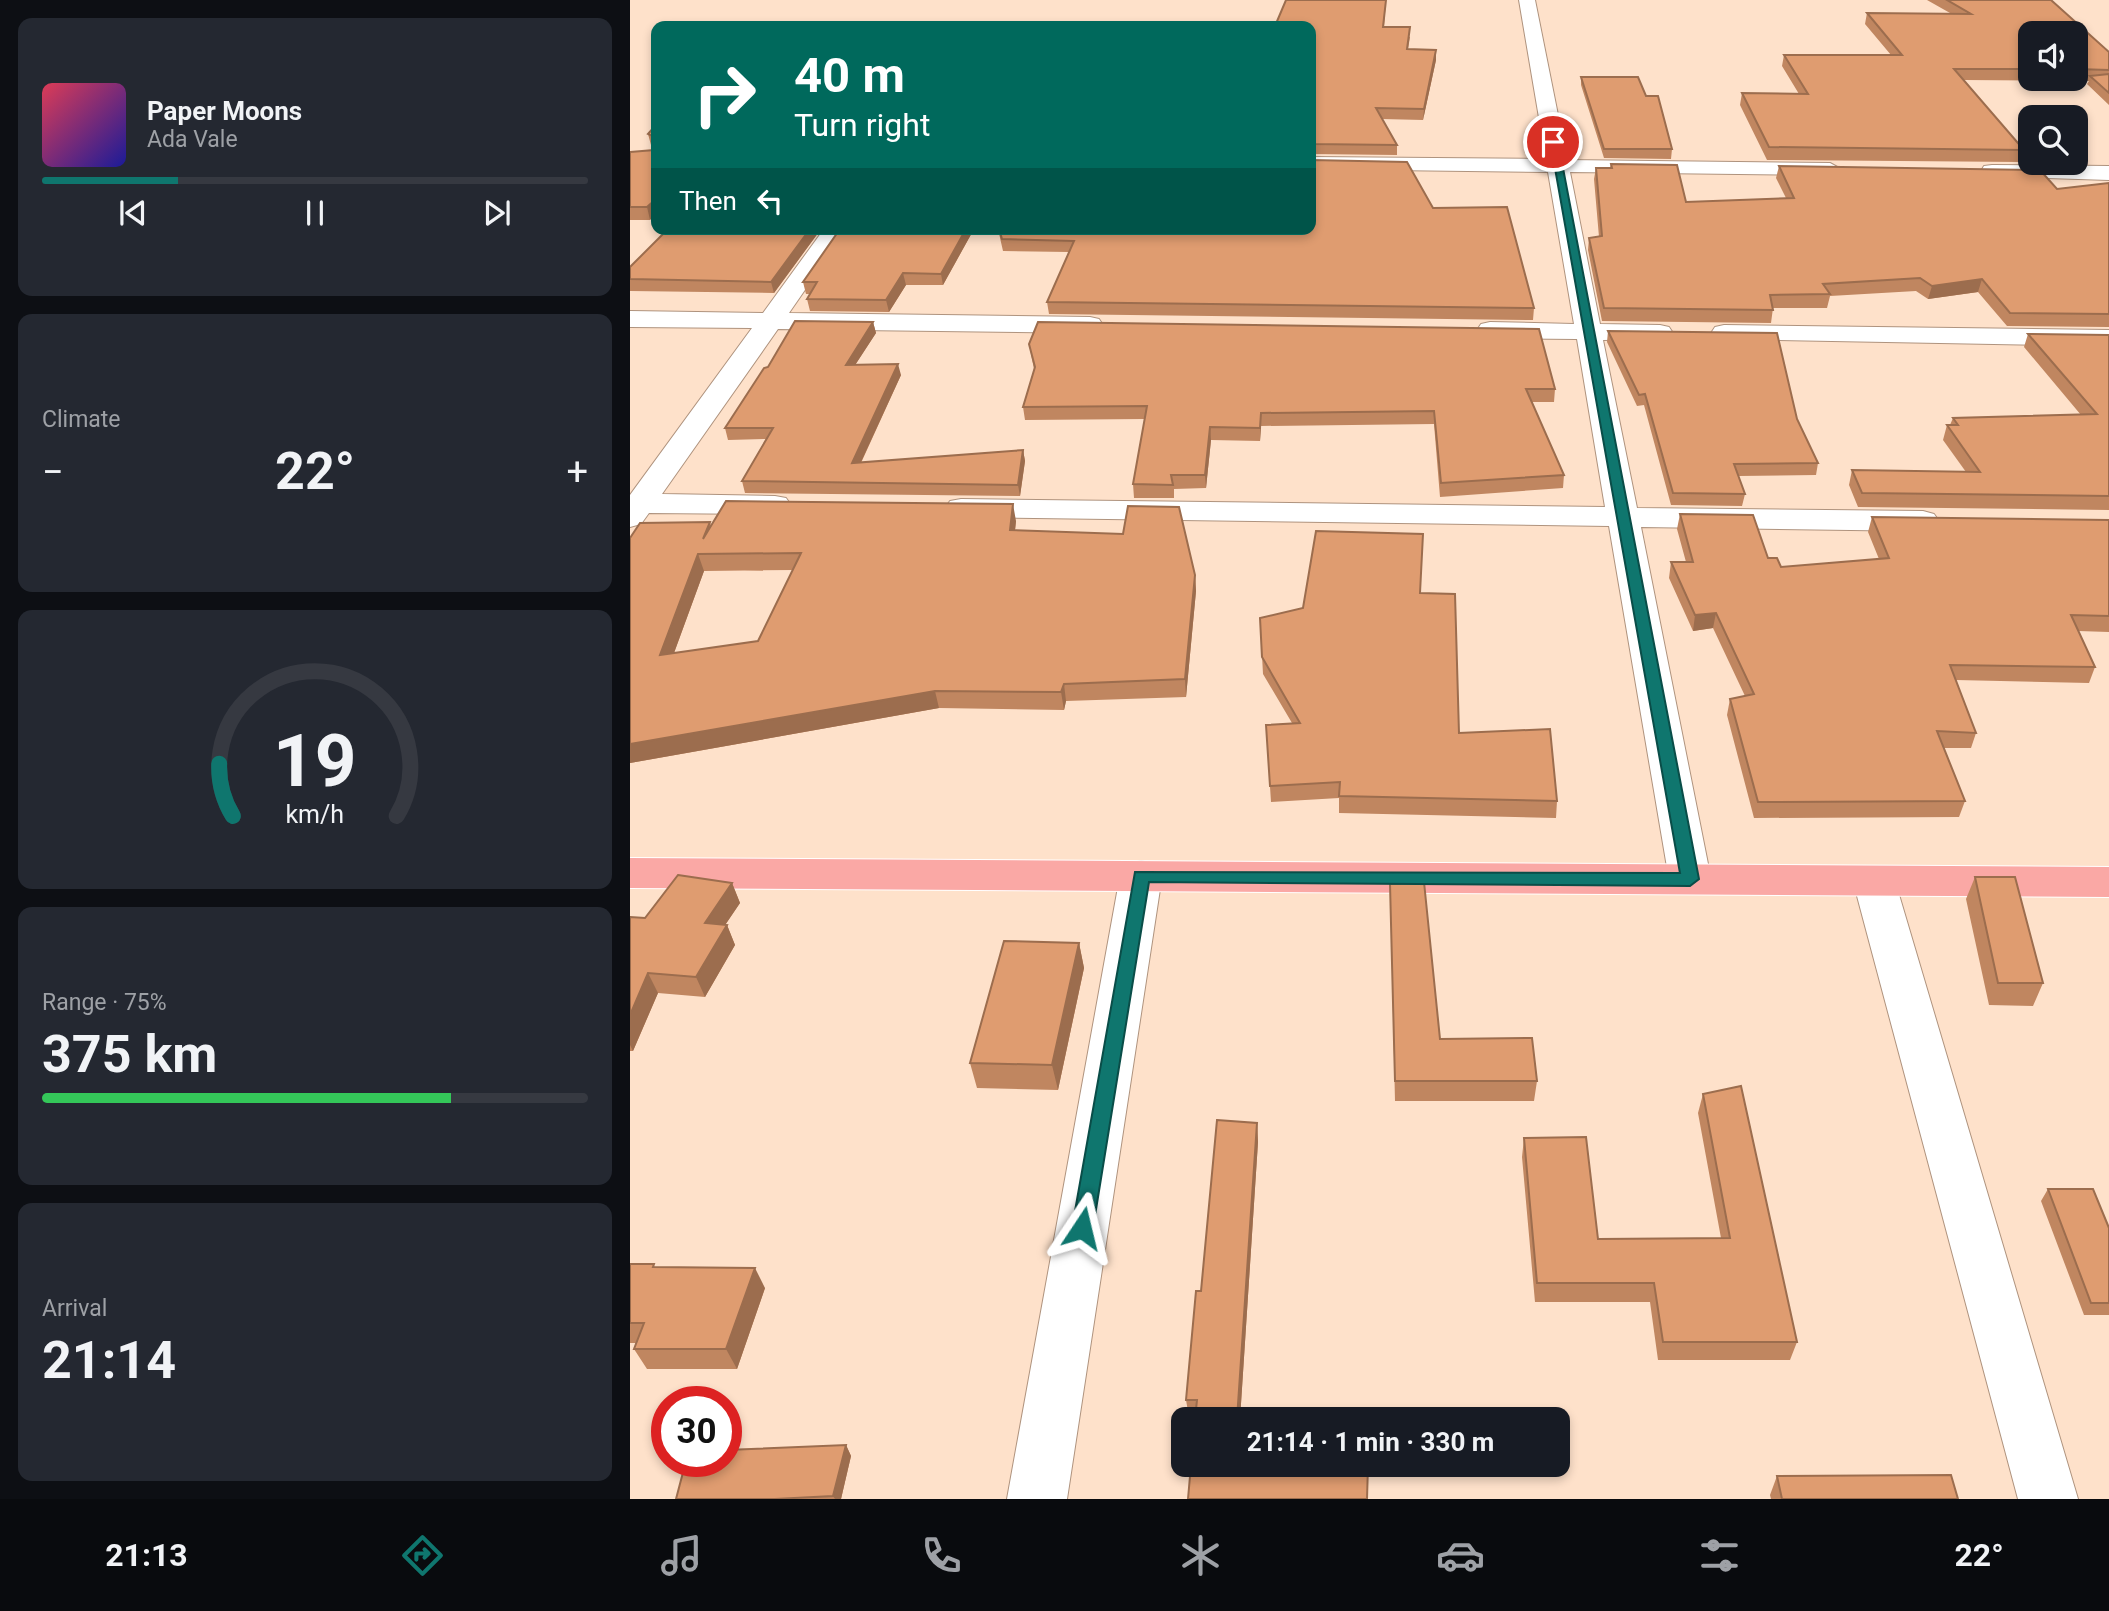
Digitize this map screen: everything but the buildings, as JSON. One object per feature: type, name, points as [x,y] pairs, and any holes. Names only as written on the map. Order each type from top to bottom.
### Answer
[{"type":"main road","points":[[630,873],[2109,882]]},
{"type":"street","points":[[1527,0],[1690,879]]},
{"type":"street","points":[[1316,163],[1847,170]]},
{"type":"street","points":[[1971,171],[2109,173]]},
{"type":"street","points":[[635,510],[832,235]]},
{"type":"street","points":[[630,319],[1117,325]]},
{"type":"street","points":[[1464,330],[2109,338]]},
{"type":"street","points":[[635,510],[807,506]]},
{"type":"street","points":[[931,507],[1956,521]]},
{"type":"street","points":[[1037,1499],[1141,876]]},
{"type":"street","points":[[1874,881],[2048,1499]]},
{"type":"route","points":[[1082,1228],[1141,876],[1690,879],[1553,142]]}]
